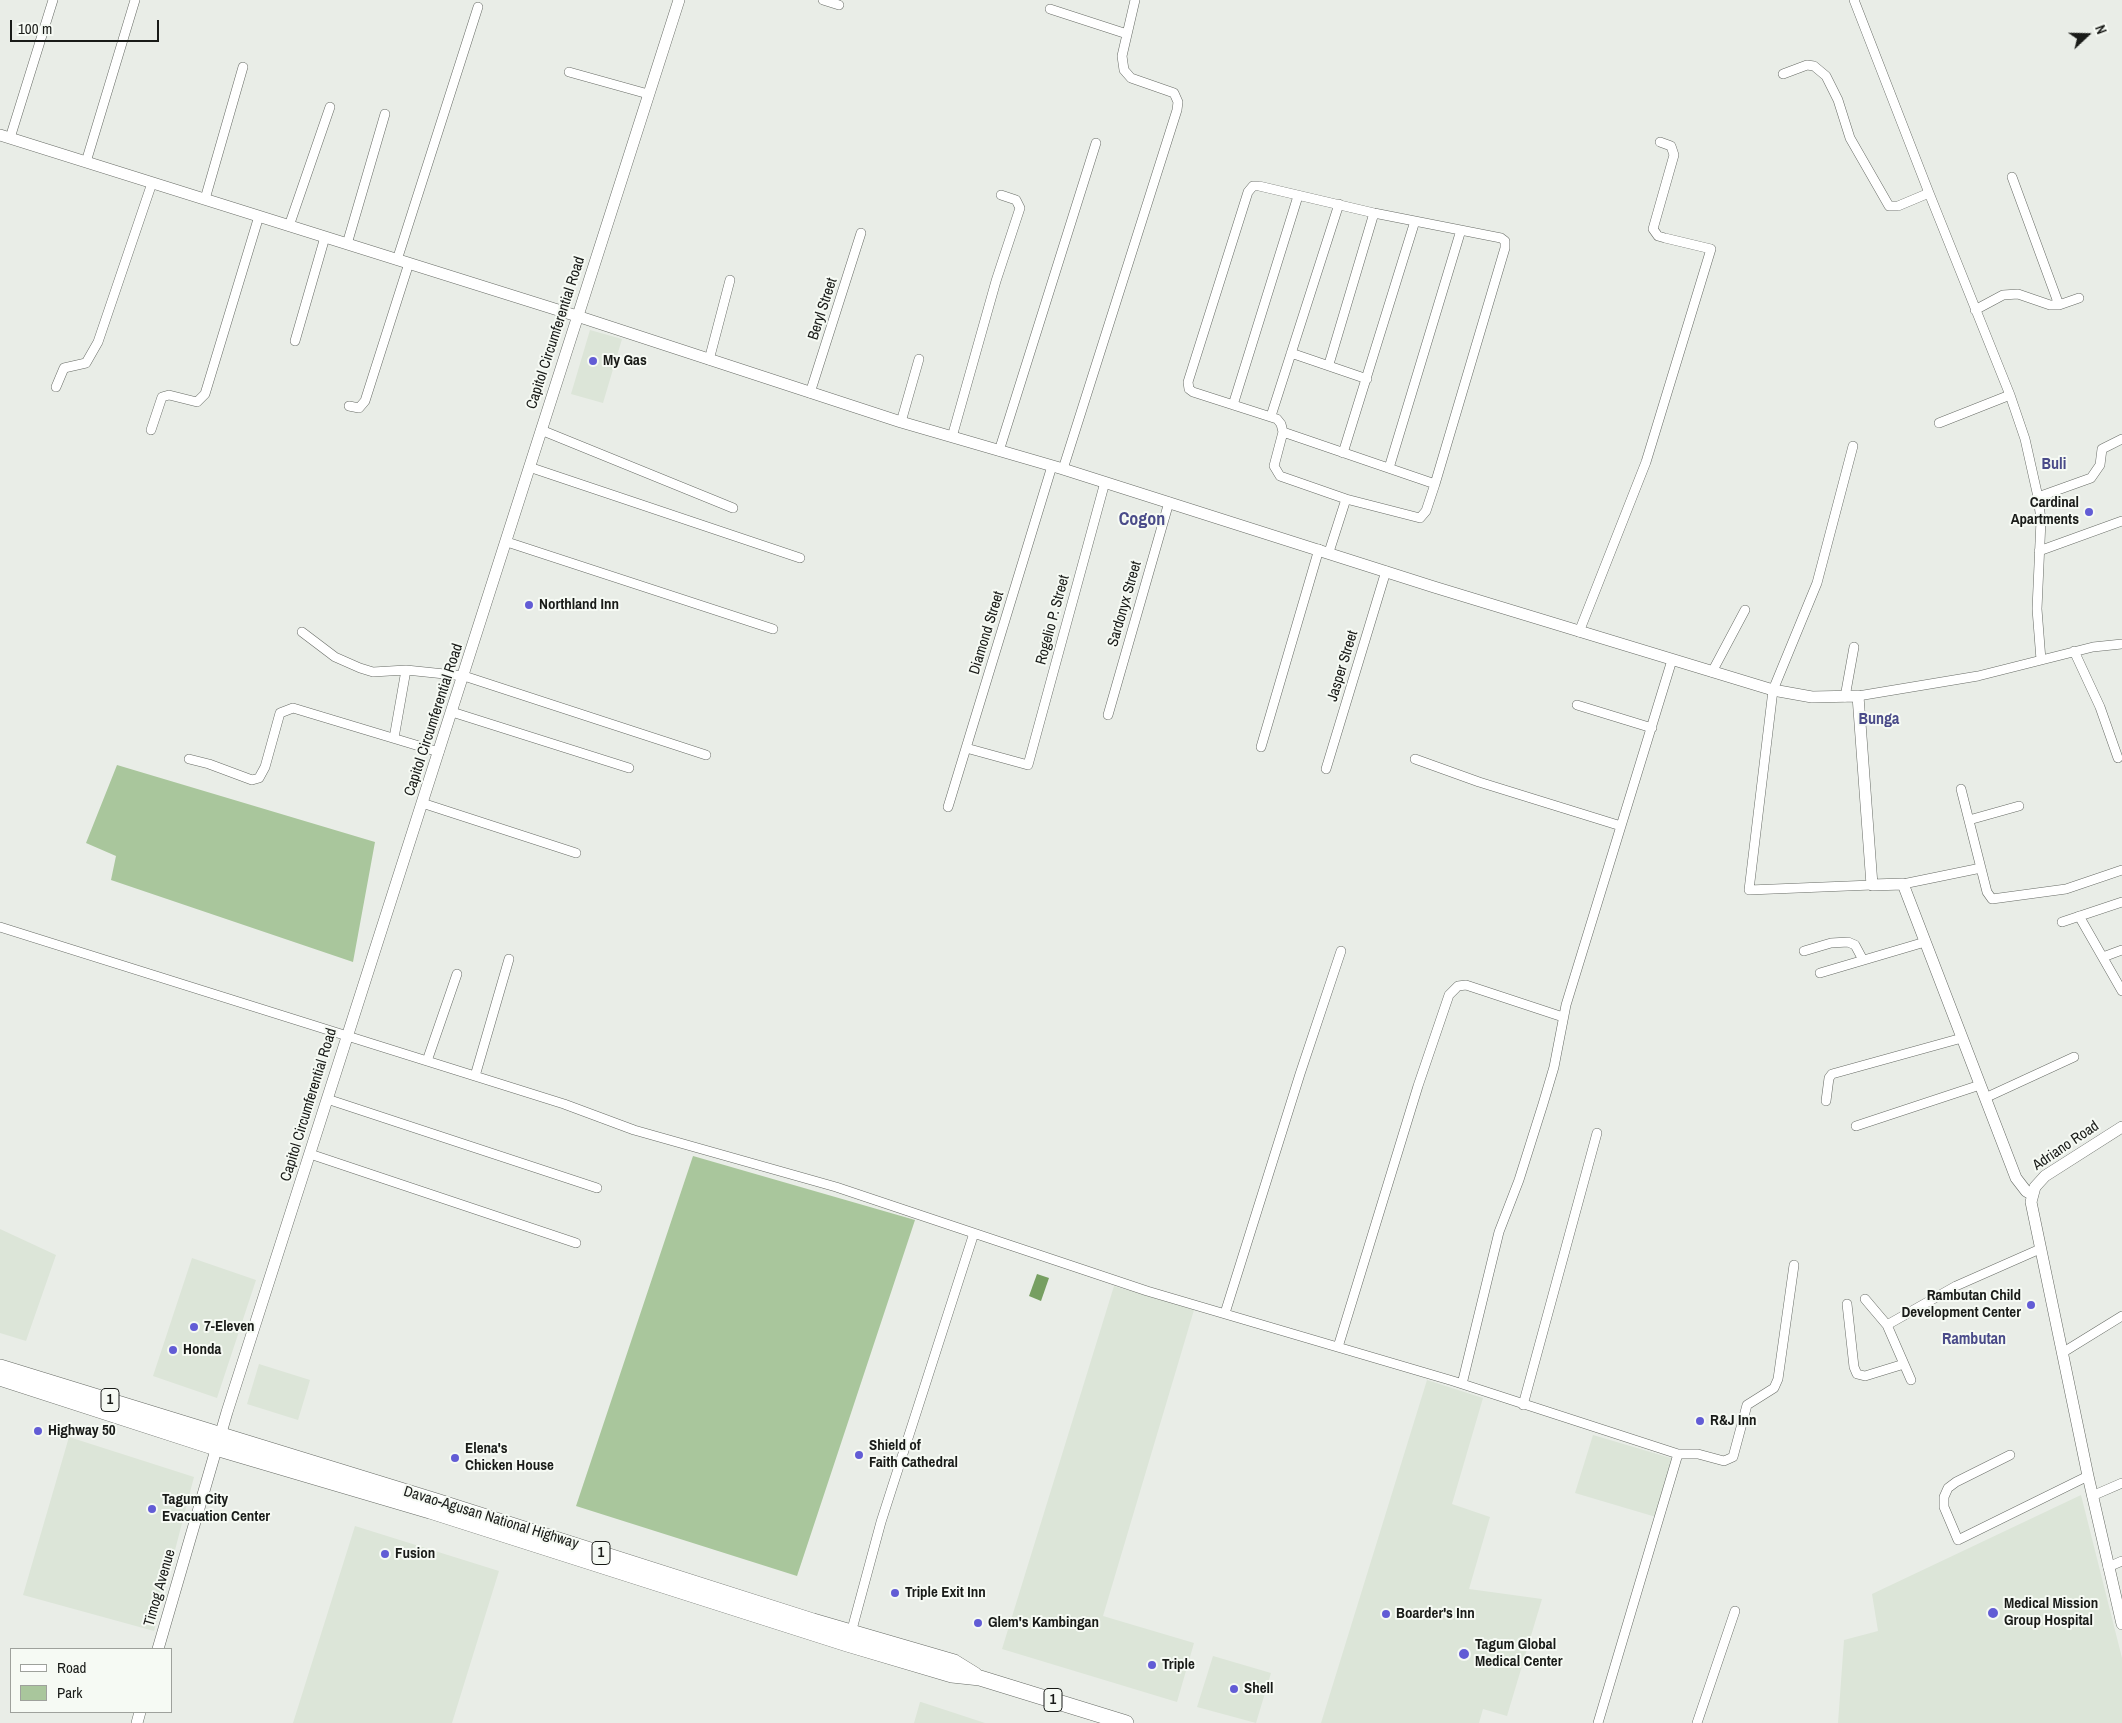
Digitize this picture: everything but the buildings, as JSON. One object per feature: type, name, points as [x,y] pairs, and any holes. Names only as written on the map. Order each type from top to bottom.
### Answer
[{"type":"highway","name":"Davao-Agusan National Highway","points":[[0,1366],[35,1383],[218,1442],[395,1494],[811,1626],[952,1675],[980,1678],[1126,1723]]},
{"type":"highway","name":"Davao-Agusan National Highway","points":[[0,1378],[35,1383]]},
{"type":"highway","name":"Davao-Agusan National Highway","points":[[811,1626],[851,1633],[954,1662],[980,1678]]},
{"type":"street","points":[[53,0],[5,137],[576,316],[901,422],[1106,482],[1580,632],[1772,690],[1812,697],[1858,696],[1978,676],[2074,651],[2122,644]]},
{"type":"street","points":[[86,162],[135,0]]},
{"type":"street","name":"Capitol Circumferential Road","points":[[218,1442],[346,1037],[507,542],[576,316],[679,0]]},
{"type":"street","points":[[823,0],[839,5]]},
{"type":"street","points":[[1050,9],[1126,34],[1135,0]]},
{"type":"street","points":[[1854,0],[1975,310],[2010,394],[2024,439],[2038,497],[2041,520],[2037,609],[2041,660]]},
{"type":"street","points":[[397,260],[478,7]]},
{"type":"street","name":"Diamond Street","points":[[948,807],[1178,102],[1177,97],[1170,90],[1131,78],[1124,70],[1122,56],[1126,34]]},
{"type":"street","points":[[1783,74],[1807,65],[1814,66],[1826,76],[1838,100],[1850,138],[1889,206],[1898,206],[1929,193]]},
{"type":"street","points":[[204,199],[242,66]]},
{"type":"street","points":[[569,72],[648,94]]},
{"type":"street","points":[[289,226],[330,107]]},
{"type":"street","points":[[347,244],[385,114]]},
{"type":"street","points":[[1580,632],[1646,462],[1712,248],[1664,238],[1658,236],[1653,229],[1674,155],[1671,146],[1660,142]]},
{"type":"street","points":[[999,451],[1096,144]]},
{"type":"street","points":[[2012,177],[2059,305]]},
{"type":"street","points":[[56,387],[60,372],[64,368],[86,363],[98,342],[152,183]]},
{"type":"street","points":[[1253,186],[1259,186],[1338,204],[1501,238],[1505,241],[1505,248],[1435,484],[1426,511],[1423,516],[1417,519],[1346,499],[1276,473],[1274,466],[1283,432],[1279,422],[1271,416],[1188,389],[1188,382],[1248,192],[1253,186]]},
{"type":"street","points":[[952,437],[996,281],[1020,208],[1016,200],[1001,195]]},
{"type":"street","points":[[1233,405],[1298,196]]},
{"type":"street","points":[[1271,416],[1338,204]]},
{"type":"street","points":[[1328,364],[1374,212]]},
{"type":"street","points":[[151,430],[162,397],[169,395],[193,402],[203,398],[258,216]]},
{"type":"street","points":[[1343,453],[1415,221]]},
{"type":"street","points":[[1389,468],[1461,230]]},
{"type":"street","name":"Beryl Street","points":[[810,393],[861,233]]},
{"type":"street","points":[[295,341],[325,237]]},
{"type":"street","points":[[350,406],[359,408],[365,401],[409,263]]},
{"type":"street","points":[[709,360],[730,280]]},
{"type":"street","points":[[1975,310],[1992,299],[2018,294],[2050,305],[2059,305],[2079,298]]},
{"type":"street","points":[[1291,353],[1328,364],[1367,379]]},
{"type":"street","points":[[901,422],[919,360]]},
{"type":"street","points":[[1939,423],[2010,394]]},
{"type":"street","points":[[541,430],[733,508]]},
{"type":"street","points":[[1283,432],[1435,484]]},
{"type":"street","points":[[2038,497],[2091,478],[2100,465],[2102,449],[2122,439]]},
{"type":"street","points":[[1853,446],[1817,582],[1800,630],[1772,690],[1749,890],[1903,884],[1981,868]]},
{"type":"street","points":[[529,467],[800,558]]},
{"type":"street","name":"Rogelio P. Street","points":[[966,748],[1028,765],[1106,482]]},
{"type":"street","points":[[1261,747],[1324,550],[1346,499]]},
{"type":"street","name":"Sardonyx Street","points":[[1108,715],[1169,502]]},
{"type":"street","points":[[2039,551],[2122,521]]},
{"type":"street","points":[[507,542],[773,629]]},
{"type":"street","name":"Jasper Street","points":[[1326,769],[1386,571]]},
{"type":"street","points":[[1712,672],[1745,610]]},
{"type":"street","points":[[302,632],[335,657],[373,672],[406,670],[464,676],[706,755]]},
{"type":"street","points":[[1845,697],[1854,646]]},
{"type":"street","points":[[2074,651],[2100,707],[2118,758]]},
{"type":"street","points":[[1462,1384],[1499,1232],[1519,1180],[1548,1085],[1563,1017],[1672,660]]},
{"type":"street","points":[[394,738],[406,670]]},
{"type":"street","points":[[1858,696],[1872,885]]},
{"type":"street","points":[[1577,705],[1652,728]]},
{"type":"street","points":[[189,759],[217,766],[248,779],[259,778],[280,713],[293,708],[439,752]]},
{"type":"street","points":[[452,712],[629,768]]},
{"type":"street","points":[[1415,759],[1479,782],[1621,826]]},
{"type":"street","points":[[1961,788],[1987,892],[1992,899],[1996,900],[2066,889],[2122,870]]},
{"type":"street","points":[[422,804],[576,853]]},
{"type":"street","points":[[1969,820],[2020,806]]},
{"type":"street","points":[[1903,884],[2016,1178],[2026,1191],[2031,1194],[2032,1212],[2092,1496],[2122,1624]]},
{"type":"street","points":[[2062,922],[2122,902]]},
{"type":"street","points":[[2079,916],[2122,991]]},
{"type":"street","points":[[0,927],[564,1104],[634,1130],[836,1187],[1147,1291],[1462,1384],[1678,1454],[1698,1454],[1724,1461],[1733,1458],[1747,1405],[1774,1388],[1778,1379],[1794,1265]]},
{"type":"street","points":[[1804,951],[1831,943],[1848,942],[1855,945],[1863,960]]},
{"type":"street","points":[[1820,973],[1925,942]]},
{"type":"street","points":[[2103,957],[2122,950]]},
{"type":"street","points":[[1226,1313],[1300,1074],[1341,951]]},
{"type":"street","points":[[475,1076],[509,959]]},
{"type":"street","points":[[427,1061],[457,974]]},
{"type":"street","points":[[1338,1347],[1412,1105],[1449,995],[1458,986],[1466,985],[1563,1017]]},
{"type":"street","points":[[1826,1101],[1829,1078],[1834,1072],[1962,1038]]},
{"type":"street","points":[[1985,1098],[2074,1058]]},
{"type":"street","points":[[1856,1126],[1980,1085]]},
{"type":"street","points":[[327,1099],[597,1188]]},
{"type":"street","name":"Adriano Road","points":[[2031,1194],[2045,1176],[2122,1127]]},
{"type":"street","points":[[1522,1404],[1597,1133]]},
{"type":"street","points":[[310,1154],[576,1243]]},
{"type":"street","points":[[851,1633],[881,1522],[974,1233]]},
{"type":"street","points":[[1887,1325],[1956,1286],[2040,1249]]},
{"type":"street","points":[[1865,1299],[1887,1325],[1911,1380]]},
{"type":"street","points":[[1847,1304],[1854,1367],[1857,1374],[1866,1376],[1904,1364]]},
{"type":"street","points":[[2062,1353],[2122,1316]]},
{"type":"street","name":"Timog Avenue","points":[[158,1648],[218,1442]]},
{"type":"street","points":[[1598,1723],[1678,1454]]},
{"type":"street","points":[[2010,1455],[1956,1482],[1948,1488],[1944,1497],[1944,1507],[1958,1540],[2088,1476]]},
{"type":"street","points":[[2092,1496],[2122,1483]]},
{"type":"street","points":[[2108,1567],[2122,1561]]},
{"type":"street","points":[[1697,1723],[1734,1611]]},
{"type":"shaded area","points":[[590,330],[622,339],[603,403],[571,394]]},
{"type":"shaded area","points":[[0,1229],[56,1255],[26,1341],[0,1333]]},
{"type":"shaded area","points":[[192,1258],[256,1280],[217,1398],[153,1376]]},
{"type":"shaded area","points":[[1037,1274],[1049,1278],[1041,1301],[1029,1296]]},
{"type":"shaded area","points":[[1114,1286],[1194,1310],[1103,1616],[1194,1643],[1177,1702],[1002,1649]]},
{"type":"shaded area","points":[[259,1364],[310,1380],[298,1420],[247,1404]]},
{"type":"shaded area","points":[[1427,1380],[1483,1398],[1452,1504],[1490,1517],[1469,1589],[1542,1599],[1507,1716],[1483,1709],[1479,1723],[1321,1723]]},
{"type":"shaded area","points":[[1593,1435],[1674,1459],[1656,1517],[1575,1493]]},
{"type":"shaded area","points":[[69,1437],[194,1477],[154,1631],[23,1595]]},
{"type":"shaded area","name":"Medical Mission Group Hospital","points":[[2081,1495],[2122,1658],[2122,1723],[1838,1723],[1844,1640],[1878,1631],[1872,1594]]},
{"type":"shaded area","points":[[355,1526],[499,1571],[452,1723],[293,1723]]},
{"type":"shaded area","points":[[1213,1656],[1271,1673],[1256,1723],[1197,1707]]},
{"type":"shaded area","points":[[921,1702],[985,1723],[914,1723]]},
{"type":"green space","points":[[117,765],[375,842],[353,962],[111,880],[116,856],[86,843]]},
{"type":"green space","points":[[693,1156],[915,1220],[797,1576],[576,1506]]},
{"type":"place","name":"My Gas","points":[[593,361]]},
{"type":"place","name":"Cardinal Apartments","points":[[2089,512]]},
{"type":"place","name":"Northland Inn","points":[[529,605]]},
{"type":"place","name":"Rambutan Child Development Center","points":[[2031,1305]]},
{"type":"place","name":"7-Eleven","points":[[194,1327]]},
{"type":"place","name":"Honda","points":[[173,1350]]},
{"type":"place","name":"R&J Inn","points":[[1700,1421]]},
{"type":"place","name":"Highway 50","points":[[38,1431]]},
{"type":"place","name":"Shield of Faith Cathedral","points":[[859,1455]]},
{"type":"place","name":"Elena's Chicken House","points":[[455,1458]]},
{"type":"place","name":"Tagum City Evacuation Center","points":[[152,1509]]},
{"type":"place","name":"Fusion","points":[[385,1554]]},
{"type":"place","name":"Triple Exit Inn","points":[[895,1593]]},
{"type":"place","name":"Medical Mission Group Hospital","points":[[1993,1613]]},
{"type":"place","name":"Boarder's Inn","points":[[1386,1614]]},
{"type":"place","name":"Glem's Kambingan","points":[[978,1623]]},
{"type":"place","name":"Tagum Global Medical Center","points":[[1464,1654]]},
{"type":"place","name":"Triple","points":[[1152,1665]]},
{"type":"place","name":"Shell","points":[[1234,1689]]},
{"type":"district","name":"Buli","points":[[2054,465]]},
{"type":"district","name":"Cogon","points":[[1142,520]]},
{"type":"district","name":"Bunga","points":[[1879,720]]},
{"type":"district","name":"Rambutan","points":[[1974,1340]]}]
